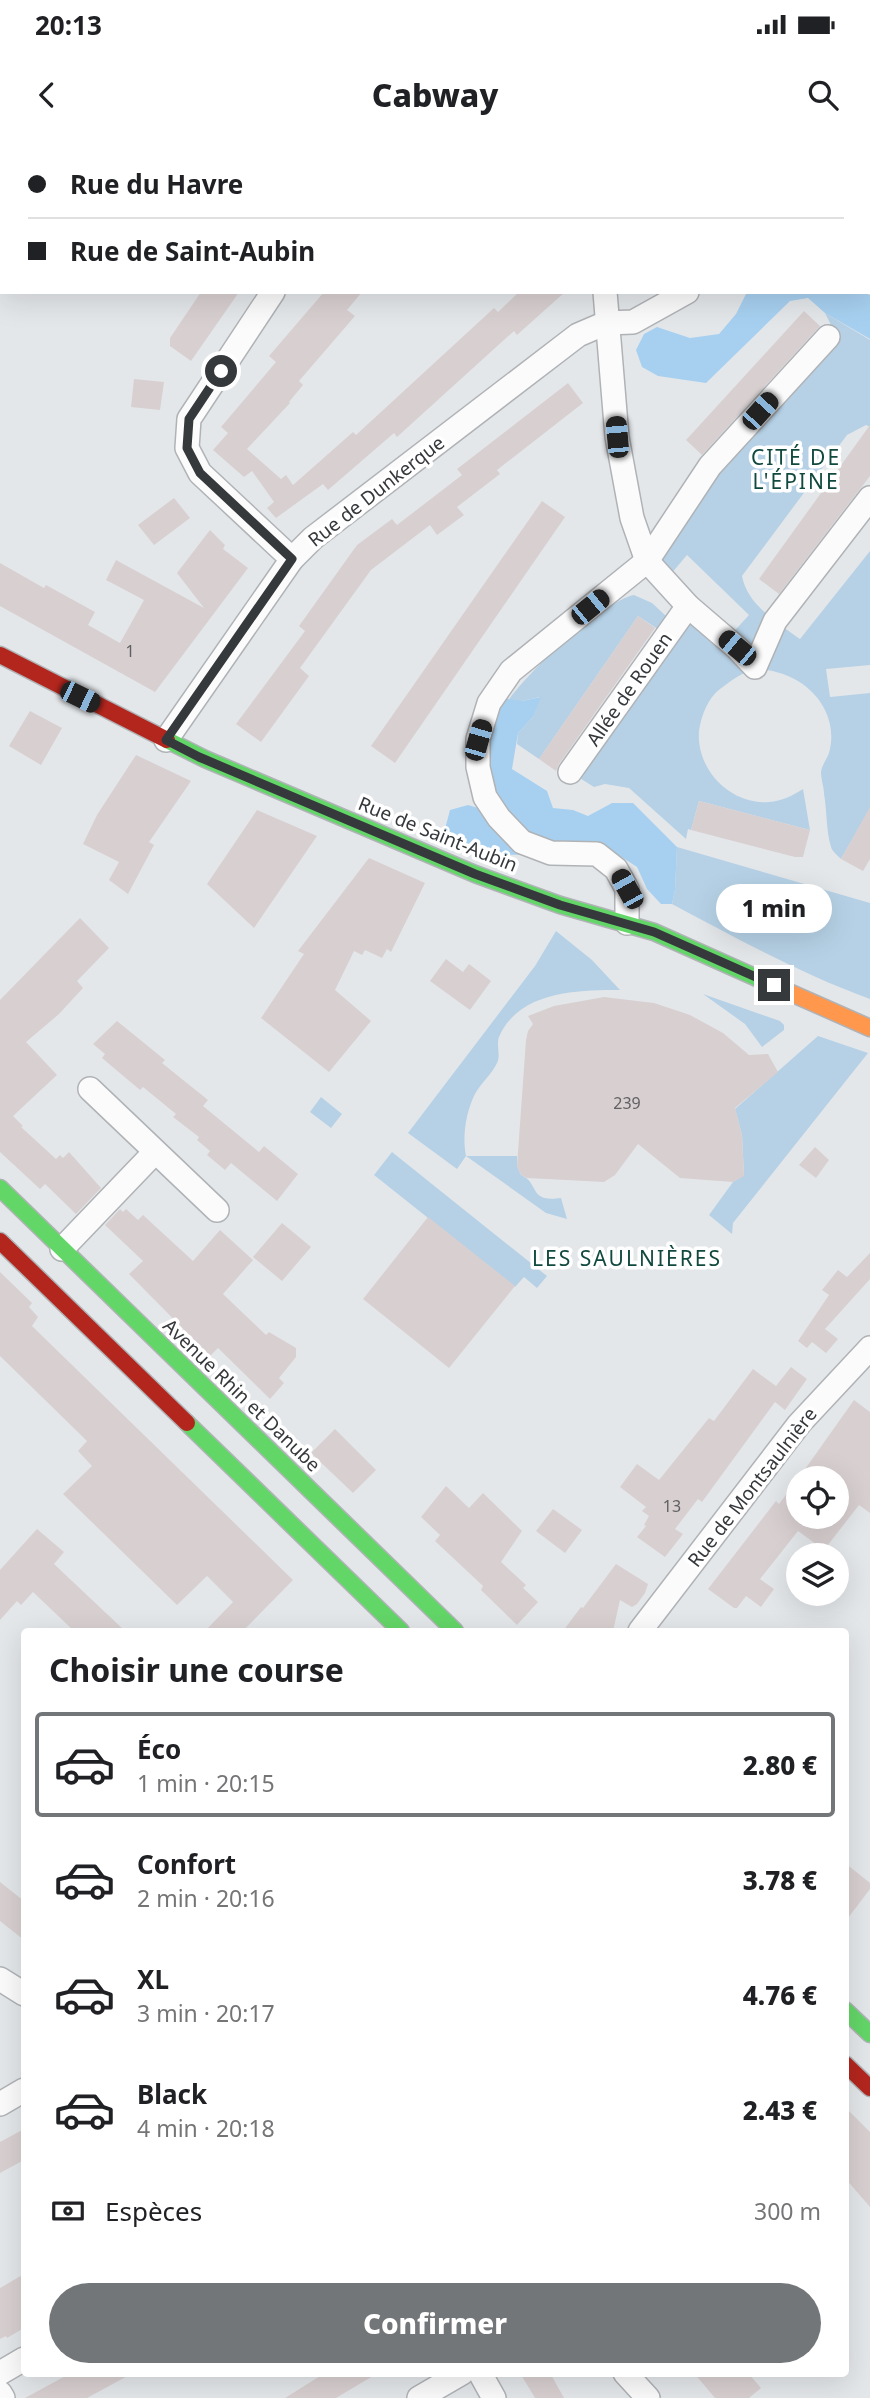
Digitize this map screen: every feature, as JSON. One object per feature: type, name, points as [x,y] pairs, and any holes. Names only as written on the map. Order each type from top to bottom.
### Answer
[{"type":"main road","name":"Rue de Saint-Aubin","points":[[0,655],[199,757],[475,874],[560,905],[654,932],[870,1028]]},
{"type":"main road","name":"Avenue Rhin et Danube","points":[[0,1188],[452,1628]]},
{"type":"main road","points":[[0,1241],[398,1628]]},
{"type":"main road","points":[[849,2014],[870,2034]]},
{"type":"main road","points":[[849,2068],[870,2088]]},
{"type":"street","points":[[272,294],[189,419],[187,448],[200,473],[292,559]]},
{"type":"street","points":[[605,294],[619,445],[632,518],[647,561],[688,606],[755,667],[775,621],[870,498]]},
{"type":"street","name":"Rue de Dunkerque","points":[[166,740],[292,559],[313,538],[578,335],[606,323],[633,322],[683,294]]},
{"type":"street","points":[[627,923],[627,889],[616,869],[597,854],[551,853],[522,842],[499,818],[485,797],[478,767],[478,740],[489,703],[511,671],[647,561],[710,466],[828,337]]},
{"type":"street","name":"Allée de Rouen","points":[[570,772],[688,606]]},
{"type":"street","points":[[90,1089],[217,1210]]},
{"type":"street","points":[[62,1249],[155,1152]]},
{"type":"street","name":"Rue de Montsaulnière","points":[[642,1628],[799,1424],[870,1348]]},
{"type":"street","points":[[0,1979],[21,1992]]},
{"type":"street","points":[[0,2104],[21,2092]]},
{"type":"street","points":[[0,2372],[21,2361]]},
{"type":"street","points":[[419,2398],[455,2377]]},
{"type":"street","points":[[482,2377],[494,2398]]},
{"type":"street","points":[[629,2377],[648,2398]]},
{"type":"street","points":[[0,2393],[3,2398]]},
{"type":"shaded area","points":[[746,294],[867,294],[870,295],[870,339],[825,313],[808,298],[790,301],[706,383],[658,376],[642,367],[636,350],[644,334],[657,327],[690,338],[719,334],[736,314]]},
{"type":"shaded area","points":[[825,313],[870,340],[870,427],[866,425],[847,435],[742,576],[756,604],[800,639],[870,551],[870,665],[826,669],[830,697],[870,693],[870,808],[841,859],[832,850],[829,841],[821,775],[829,753],[831,727],[822,704],[814,694],[795,679],[783,674],[764,670],[749,671],[720,689],[703,713],[699,731],[700,745],[703,759],[718,782],[741,798],[769,802],[787,798],[803,789],[810,830],[699,801],[686,839],[629,788],[605,784],[594,787],[570,772],[688,606],[727,639],[749,615],[687,555],[665,581],[647,561],[832,327]]},
{"type":"shaded area","points":[[634,595],[652,603],[666,616],[662,632],[638,616],[539,759],[517,744],[518,733],[533,717],[540,697],[508,701],[531,673],[585,624],[603,610]]},
{"type":"shaded area","points":[[541,697],[533,717],[518,733],[512,769],[547,791],[553,808],[573,810],[588,816],[612,803],[633,803],[677,847],[672,904],[661,904],[647,889],[637,867],[620,856],[500,854],[446,842],[445,829],[450,810],[468,805],[485,810],[478,767],[500,698],[522,701]]},
{"type":"shaded area","points":[[677,847],[870,903],[870,999],[794,967],[672,904]]},
{"type":"shaded area","points":[[556,931],[592,960],[620,990],[551,996],[520,1010],[508,1022],[499,1037],[497,1063],[477,1090],[469,1108],[465,1132],[466,1156],[457,1169],[408,1133],[535,966]]},
{"type":"shaded area","points":[[703,994],[780,1021],[784,1030],[762,1047],[745,1024]]},
{"type":"shaded area","points":[[818,1036],[868,1053],[733,1223],[732,1234],[709,1215],[733,1182],[744,1175],[742,1135],[735,1109]]},
{"type":"shaded area","points":[[321,1097],[342,1114],[331,1128],[310,1112]]},
{"type":"shaded area","points":[[392,1152],[547,1276],[537,1288],[524,1277],[515,1287],[374,1175]]},
{"type":"shaded area","points":[[466,1156],[517,1156],[521,1175],[527,1178],[544,1198],[561,1198],[567,1219],[546,1213]]},
{"type":"building","points":[[200,294],[238,294],[191,361],[170,346],[170,338]]},
{"type":"building","points":[[322,294],[360,294],[347,310],[355,316],[299,381],[303,385],[290,403],[247,449],[281,479],[286,475],[293,485],[353,432],[356,435],[494,308],[498,312],[517,294],[563,294],[517,335],[514,331],[397,437],[394,433],[328,490],[323,484],[276,518],[267,508],[274,502],[252,471],[244,477],[213,450],[228,433],[221,427],[276,362],[269,356]]},
{"type":"building","points":[[804,311],[820,326],[702,455],[686,440]]},
{"type":"building","points":[[134,379],[164,382],[160,410],[131,407]]},
{"type":"building","points":[[568,383],[583,403],[497,470],[500,474],[457,507],[464,515],[437,535],[430,525],[371,570],[300,668],[309,676],[261,742],[236,724],[305,631],[299,626],[357,545],[392,519],[397,525],[462,475],[457,469]]},
{"type":"building","points":[[870,425],[870,476],[779,594],[759,579]]},
{"type":"building","points":[[174,498],[190,518],[154,545],[138,525]]},
{"type":"building","points":[[542,501],[565,517],[395,763],[371,746]]},
{"type":"building","points":[[210,530],[225,545],[223,549],[248,568],[155,692],[0,606],[0,563],[95,612],[88,625],[120,643],[144,600],[106,580],[116,560],[204,608],[177,573]]},
{"type":"building","points":[[638,616],[655,628],[556,771],[539,759]]},
{"type":"building","points":[[30,711],[62,728],[41,765],[9,746]]},
{"type":"building","points":[[136,755],[191,781],[149,842],[154,845],[128,894],[109,880],[119,862],[83,844],[97,815]]},
{"type":"building","points":[[699,801],[810,830],[803,857],[691,830]]},
{"type":"building","points":[[870,807],[870,859],[863,871],[841,859]]},
{"type":"building","points":[[257,810],[317,836],[254,928],[207,884]]},
{"type":"building","points":[[369,858],[425,883],[391,952],[387,949],[382,958],[365,950],[362,955],[354,951],[335,990],[371,1021],[329,1072],[261,1018],[304,954],[298,951]]},
{"type":"building","points":[[80,918],[109,948],[77,981],[83,988],[59,1014],[26,1042],[57,1075],[13,1116],[23,1126],[21,1127],[56,1159],[60,1155],[63,1158],[69,1152],[101,1188],[76,1214],[45,1184],[40,1189],[0,1152],[0,1000]]},
{"type":"building","points":[[446,959],[463,972],[469,964],[491,981],[470,1010],[430,981]]},
{"type":"building","points":[[604,997],[654,1003],[690,1015],[723,1033],[749,1055],[768,1054],[778,1072],[735,1108],[742,1135],[744,1176],[733,1182],[680,1178],[638,1144],[615,1175],[604,1182],[527,1178],[521,1175],[517,1166],[526,1040],[533,1024],[528,1016],[554,1006]]},
{"type":"building","points":[[117,1021],[165,1060],[162,1063],[208,1100],[203,1106],[259,1152],[264,1146],[298,1174],[277,1201],[231,1163],[225,1170],[207,1155],[210,1151],[197,1140],[199,1137],[173,1117],[176,1114],[143,1087],[140,1090],[102,1058],[105,1054],[93,1044]]},
{"type":"building","points":[[815,1147],[829,1160],[816,1178],[799,1165]]},
{"type":"building","points":[[120,1209],[123,1212],[126,1209],[138,1220],[143,1215],[193,1261],[220,1230],[253,1260],[223,1294],[266,1335],[269,1332],[296,1348],[296,1357],[279,1378],[284,1383],[270,1399],[218,1348],[210,1356],[129,1274],[143,1261],[105,1225]]},
{"type":"building","points":[[428,1217],[515,1286],[449,1368],[363,1299]]},
{"type":"building","points":[[282,1223],[311,1247],[282,1281],[253,1257]]},
{"type":"building","points":[[870,1253],[870,1279],[825,1329],[838,1339],[826,1353],[812,1342],[807,1348],[798,1341],[829,1295],[822,1290],[838,1270],[847,1277]]},
{"type":"building","points":[[0,1272],[32,1303],[29,1307],[38,1317],[32,1326],[293,1580],[246,1628],[208,1628],[233,1602],[207,1576],[177,1605],[63,1494],[92,1466],[78,1451],[87,1441],[0,1356]]},
{"type":"building","points":[[791,1367],[807,1379],[785,1410],[775,1402],[702,1502],[698,1499],[675,1529],[683,1534],[665,1557],[637,1537],[646,1526],[644,1525],[649,1516],[642,1511],[646,1507],[620,1487],[637,1464],[659,1480],[709,1418],[714,1421],[753,1369],[776,1386]]},
{"type":"building","points":[[854,1400],[870,1412],[870,1513],[859,1505],[849,1518],[849,1466],[807,1466]]},
{"type":"building","points":[[335,1429],[376,1470],[353,1493],[311,1453]]},
{"type":"building","points":[[446,1486],[469,1508],[483,1493],[522,1531],[501,1562],[526,1585],[523,1588],[538,1602],[517,1625],[481,1590],[483,1586],[435,1541],[440,1535],[421,1517]]},
{"type":"building","points":[[786,1495],[786,1529],[840,1529],[829,1543],[814,1543],[798,1531],[760,1579],[774,1589],[761,1607],[746,1596],[737,1608],[734,1608],[708,1589],[776,1501],[779,1504]]},
{"type":"building","points":[[553,1509],[582,1530],[565,1553],[536,1531]]},
{"type":"building","points":[[37,1529],[64,1552],[54,1564],[122,1628],[71,1628],[33,1592],[21,1605],[17,1601],[0,1620],[0,1570]]},
{"type":"building","points":[[616,1564],[648,1584],[645,1593],[632,1607],[620,1600],[614,1628],[565,1628],[581,1607],[583,1608]]},
{"type":"building","points":[[849,1866],[870,1883],[870,1889],[849,1917]]},
{"type":"building","points":[[0,1882],[21,1899],[21,1938],[0,1921]]},
{"type":"building","points":[[849,2111],[870,2132],[870,2207],[849,2183]]},
{"type":"building","points":[[21,2131],[21,2162],[0,2173],[0,2142]]},
{"type":"building","points":[[21,2276],[21,2330],[0,2339],[0,2288]]},
{"type":"building","points":[[64,2377],[126,2377],[87,2398],[25,2398]]},
{"type":"building","points":[[319,2377],[371,2377],[336,2398],[285,2398]]},
{"type":"building","points":[[522,2377],[552,2377],[564,2398],[535,2398]]},
{"type":"building","points":[[697,2377],[751,2377],[761,2388],[749,2398],[715,2398]]},
{"type":"traffic: fast","points":[[167,740],[205,759],[475,874],[560,905],[654,932],[766,982]]},
{"type":"traffic: fast","points":[[0,1188],[452,1628]]},
{"type":"traffic: fast","points":[[187,1423],[398,1628]]},
{"type":"traffic: fast","points":[[849,2014],[870,2034]]},
{"type":"traffic: slow","points":[[766,982],[870,1028]]},
{"type":"traffic: jam","points":[[0,655],[167,740]]},
{"type":"traffic: jam","points":[[0,1241],[187,1423]]},
{"type":"traffic: jam","points":[[849,2068],[870,2088]]},
{"type":"district","name":"CITÉ DE L'ÉPINE","points":[[796,469]]},
{"type":"district","name":"LES SAULNIÈRES","points":[[627,1258]]},
{"type":"route","points":[[221,371],[189,419],[187,448],[200,473],[292,559],[166,740],[199,757],[475,874],[560,905],[654,932],[774,985]]}]
